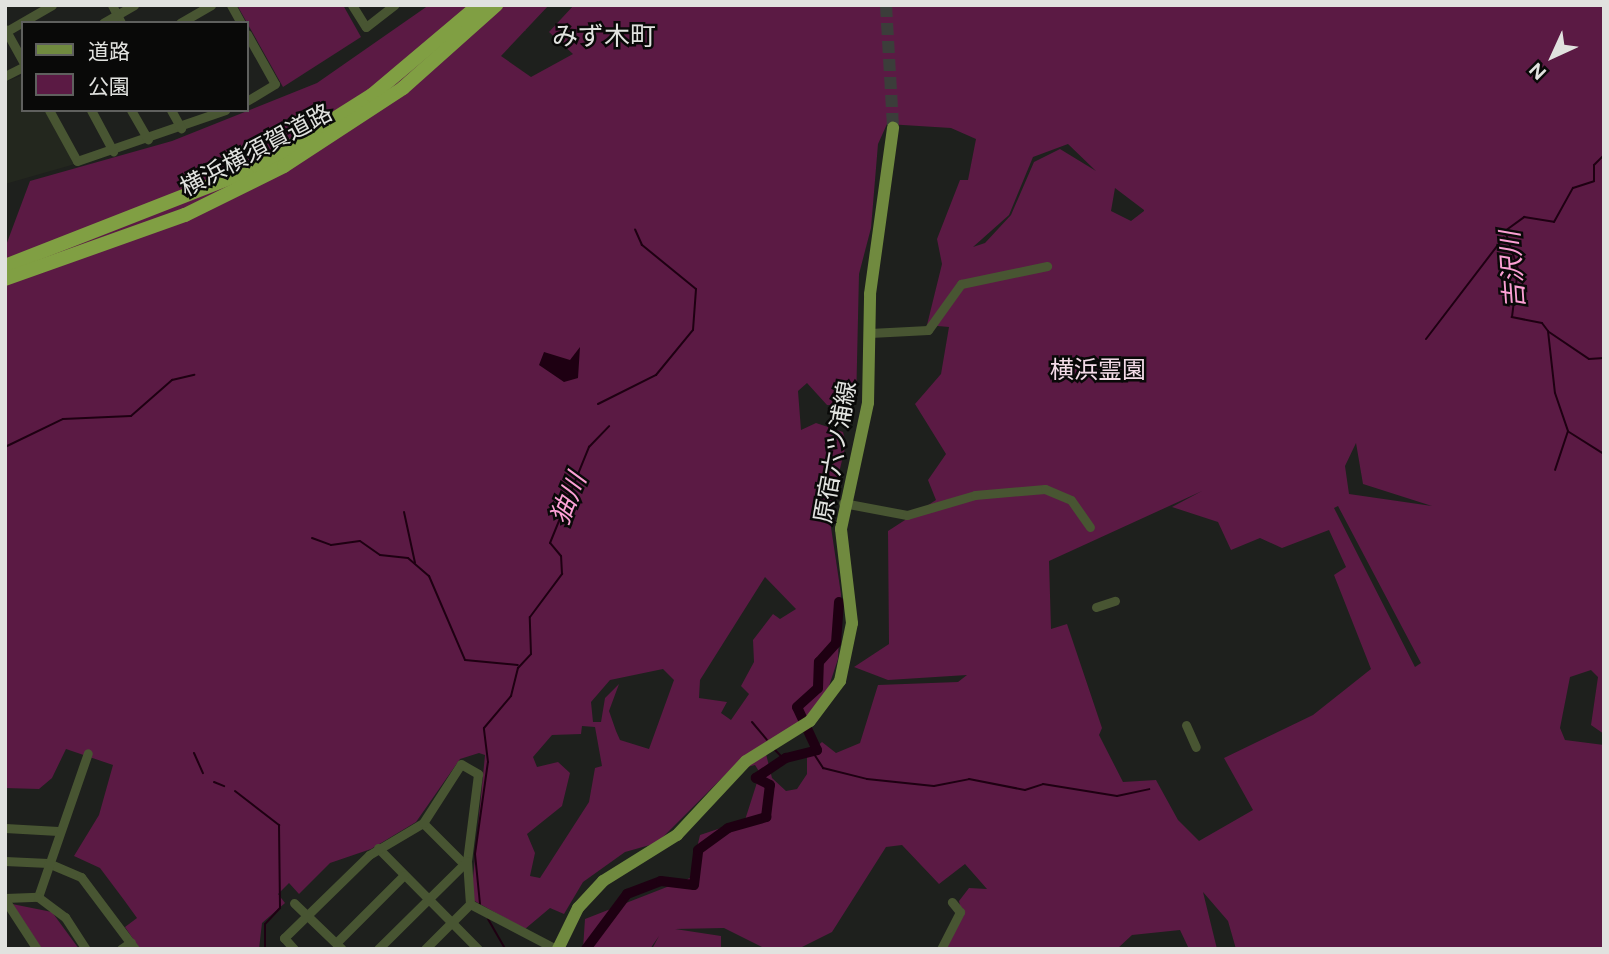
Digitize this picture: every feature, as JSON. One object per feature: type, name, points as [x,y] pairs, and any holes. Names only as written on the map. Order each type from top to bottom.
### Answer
[{"type":"highway","name":"横浜横須賀道路","points":[[5,279],[59,253],[197,195],[294,146],[409,68],[478,5]]},
{"type":"highway","name":"横浜横須賀道路","points":[[5,266],[59,253],[185,215],[316,148],[403,88],[496,5]]},
{"type":"main road","name":"原宿六ツ浦線","points":[[557,949],[579,908],[603,881],[677,835],[734,772],[807,724],[840,681],[851,640],[843,503],[868,402],[870,333],[893,128]]},
{"type":"street","points":[[21,60],[6,30],[36,9],[52,5]]},
{"type":"street","points":[[112,5],[119,19],[134,5]]},
{"type":"street","points":[[199,18],[211,5]]},
{"type":"street","points":[[231,5],[240,21]]},
{"type":"street","points":[[352,5],[366,27],[394,5]]},
{"type":"street","points":[[248,36],[275,84],[248,100]]},
{"type":"street","points":[[5,76],[21,65]]},
{"type":"street","points":[[50,112],[77,161],[148,140],[212,113]]},
{"type":"street","points":[[93,112],[113,151]]},
{"type":"street","points":[[132,112],[148,140]]},
{"type":"street","points":[[172,112],[181,128]]},
{"type":"street","points":[[870,333],[928,330],[961,284],[1047,266]]},
{"type":"street","points":[[843,503],[907,515],[975,495],[1045,489],[1071,500],[1090,527]]},
{"type":"street","points":[[1096,607],[1115,601]]},
{"type":"street","points":[[1186,725],[1196,747]]},
{"type":"street","points":[[38,897],[58,831],[88,753]]},
{"type":"street","points":[[294,949],[284,939],[378,848],[423,823],[461,764],[476,768],[465,862],[478,908],[557,949]]},
{"type":"street","points":[[423,823],[465,862]]},
{"type":"street","points":[[5,828],[58,831]]},
{"type":"street","points":[[378,848],[475,948]]},
{"type":"street","points":[[5,861],[48,863],[95,889],[133,945],[121,949]]},
{"type":"street","points":[[378,949],[465,862]]},
{"type":"street","points":[[294,903],[339,946],[404,874]]},
{"type":"street","points":[[37,949],[5,899],[38,897],[65,917],[86,949]]},
{"type":"street","points":[[940,949],[960,912],[952,902]]},
{"type":"street","points":[[425,949],[452,922],[478,908]]},
{"type":"shaded area","points":[[21,76],[21,112],[46,112],[75,164],[5,184],[5,82]]},
{"type":"shaded area","points":[[580,347],[578,378],[564,382],[539,365],[544,352],[570,360]]},
{"type":"green space","points":[[237,5],[343,5],[361,37],[283,87]]},
{"type":"green space","name":"横浜霊園","points":[[429,5],[549,5],[501,56],[531,77],[573,54],[549,32],[574,5],[1604,5],[1604,734],[1591,725],[1598,677],[1591,670],[1570,677],[1560,728],[1565,740],[1604,745],[1604,949],[1236,949],[1228,921],[1203,892],[1217,949],[1189,949],[1180,930],[1132,935],[1117,949],[945,949],[962,915],[959,901],[969,888],[987,889],[965,864],[939,884],[902,845],[886,847],[832,932],[798,949],[766,949],[724,928],[675,929],[721,936],[721,949],[652,949],[659,936],[650,949],[583,949],[585,919],[690,878],[700,835],[745,820],[760,773],[755,765],[728,772],[657,843],[625,852],[583,882],[564,914],[550,908],[525,929],[471,899],[485,755],[479,753],[460,759],[416,822],[371,849],[330,863],[299,894],[289,883],[278,894],[285,903],[262,923],[259,949],[140,949],[125,927],[137,918],[100,868],[74,856],[99,815],[113,765],[66,749],[52,778],[39,789],[5,788],[5,248],[30,181],[172,141],[317,83]],"holes":[[[887,124],[951,128],[976,139],[968,180],[960,180],[937,239],[942,264],[927,325],[949,327],[941,374],[915,404],[946,454],[928,480],[936,500],[888,531],[889,644],[854,667],[888,680],[967,675],[958,682],[878,685],[860,743],[836,753],[822,742],[807,755],[807,774],[797,789],[786,791],[772,778],[764,746],[807,719],[828,689],[838,659],[841,594],[829,514],[846,444],[843,432],[816,423],[801,430],[798,391],[807,383],[827,405],[856,405],[859,274],[871,228],[878,144]],[[1068,144],[1096,171],[1060,149],[1034,162],[1011,215],[985,243],[973,247],[1009,215],[1033,157]],[[1115,188],[1144,210],[1131,221],[1111,211]],[[1356,443],[1363,484],[1432,506],[1349,494],[1345,466]],[[1202,491],[1172,507],[1218,522],[1231,550],[1260,538],[1282,548],[1329,530],[1346,567],[1334,575],[1371,669],[1313,715],[1224,758],[1253,810],[1199,841],[1178,820],[1156,780],[1123,782],[1099,735],[1102,728],[1067,624],[1051,629],[1049,561]],[[1338,506],[1421,663],[1415,667],[1334,508]],[[765,577],[796,609],[780,619],[773,614],[753,640],[754,662],[741,686],[749,694],[731,720],[721,713],[727,702],[699,698],[700,680]],[[663,669],[674,680],[649,749],[620,740],[609,711],[619,684],[605,698],[601,722],[593,722],[591,702],[610,680]],[[582,726],[595,727],[602,766],[595,768],[589,802],[540,878],[530,876],[535,853],[527,834],[562,806],[570,773],[558,762],[537,767],[533,757],[552,735],[581,734]]]},
{"type":"green space","points":[[12,904],[52,912],[79,949],[42,949]]},
{"type":"waterway","name":"吉沢川","points":[[1548,331],[1542,323],[1512,317],[1518,269],[1505,231],[1524,217],[1554,222],[1573,188],[1594,181],[1594,165],[1604,155]]},
{"type":"waterway","points":[[598,404],[656,375],[693,330],[696,289],[642,245],[635,229]]},
{"type":"waterway","points":[[1426,339],[1504,237]]},
{"type":"waterway","name":"吉沢川","points":[[1548,331],[1555,393],[1568,431],[1555,470]]},
{"type":"waterway","points":[[1549,332],[1589,359],[1604,358]]},
{"type":"waterway","points":[[5,447],[63,419],[131,416],[172,380],[194,375]]},
{"type":"waterway","name":"㹨川","points":[[480,904],[475,854],[488,762],[484,728],[511,696],[518,668],[531,654],[530,617],[562,574],[561,556],[550,543],[589,447],[609,426]]},
{"type":"waterway","points":[[1569,432],[1604,454]]},
{"type":"waterway","points":[[404,512],[415,563]]},
{"type":"waterway","points":[[312,538],[331,545],[360,541],[380,555],[408,558],[429,576],[465,660],[518,665]]},
{"type":"waterway","points":[[586,949],[627,894],[661,881],[694,885],[698,850],[728,828],[766,817],[770,785],[756,778],[786,758],[817,750],[797,707],[818,688],[819,662],[836,643],[839,602]]},
{"type":"waterway","points":[[752,722],[767,740]]},
{"type":"waterway","points":[[775,750],[784,759]]},
{"type":"waterway","points":[[194,753],[203,773]]},
{"type":"waterway","points":[[814,754],[823,768],[867,779],[934,786],[969,779],[1025,790],[1043,784],[1117,796],[1149,789]]},
{"type":"waterway","points":[[214,782],[224,786]]},
{"type":"waterway","points":[[235,791],[279,825],[280,908],[265,924],[265,949]]},
{"type":"waterway","name":"㹨川","points":[[488,919],[505,949]]},
{"type":"tunnel","points":[[886,5],[893,128]]},
{"type":"district","name":"みず木町","points":[[604,37]]}]
